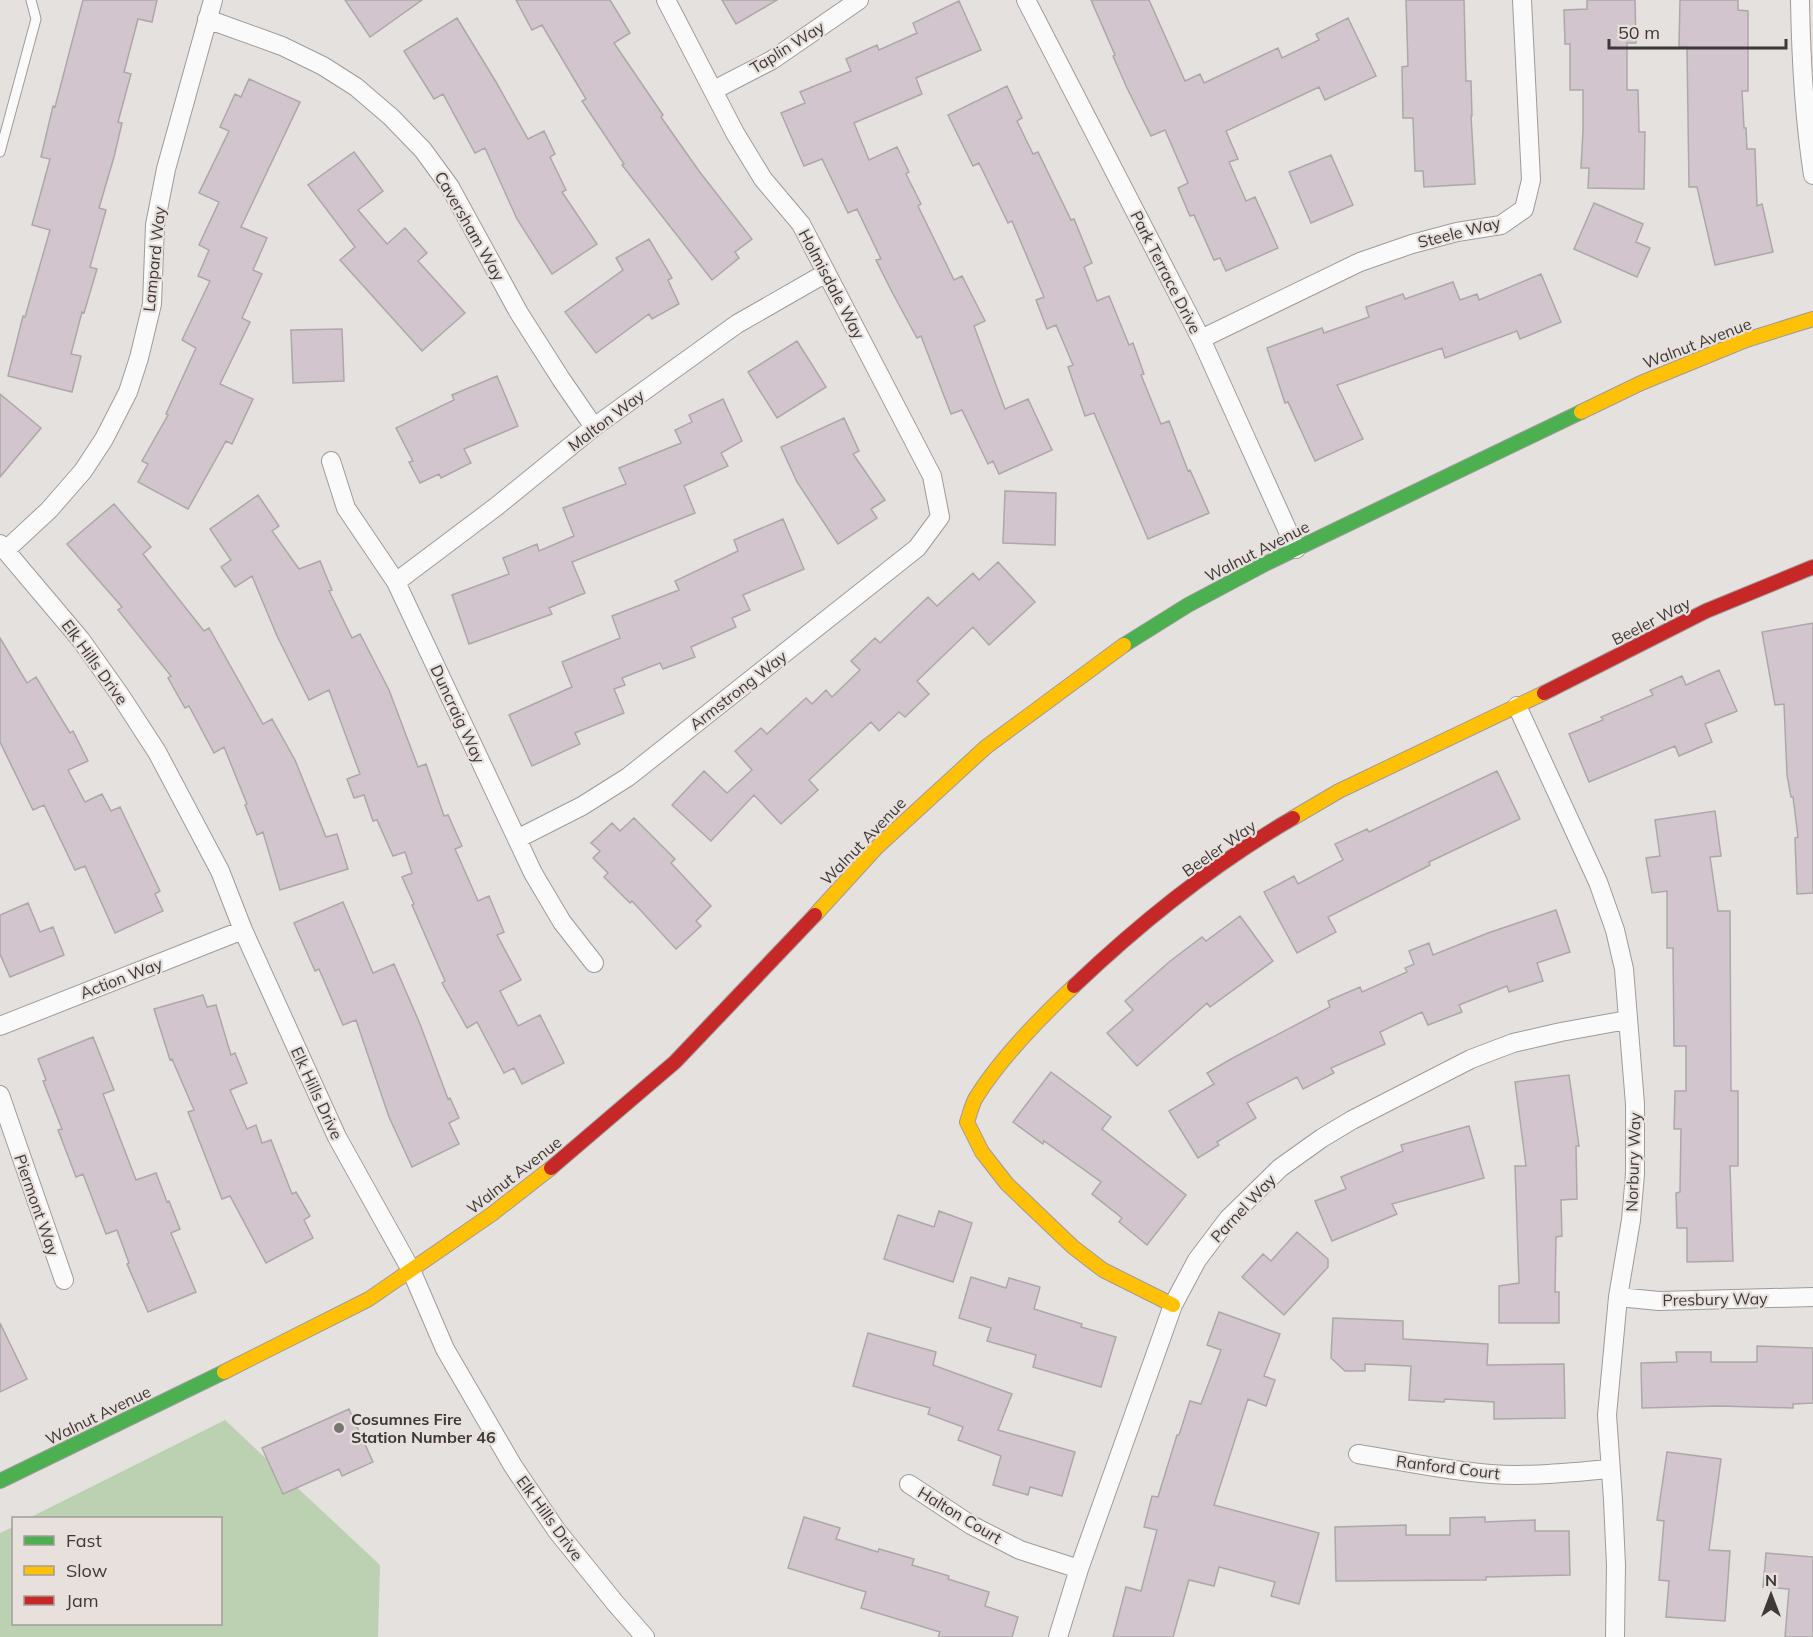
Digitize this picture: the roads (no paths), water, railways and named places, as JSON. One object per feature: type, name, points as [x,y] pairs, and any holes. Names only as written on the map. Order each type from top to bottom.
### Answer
[{"type":"street","name":"Lampard Way","points":[[3,547],[50,510],[83,471],[104,439],[128,392],[152,304],[155,225],[166,169],[213,0]]},
{"type":"street","name":"Holmisdale Way","points":[[666,0],[735,133],[763,178],[801,224],[932,476],[940,516]]},
{"type":"street","name":"Taplin Way","points":[[714,90],[772,60],[859,0]]},
{"type":"street","name":"Park Terrace Drive","points":[[1026,0],[1201,339],[1296,549]]},
{"type":"street","name":"Steele Way","points":[[1201,339],[1360,262],[1412,244],[1457,232],[1501,225],[1524,209],[1531,180],[1522,0]]},
{"type":"street","points":[[1800,0],[1801,69],[1805,123],[1813,175]]},
{"type":"street","name":"Caversham Way","points":[[207,19],[282,46],[323,66],[356,87],[392,117],[423,150],[450,187],[519,313],[594,427]]},
{"type":"street","name":"Malton Way","points":[[396,582],[497,506],[594,427],[737,324],[826,273]]},
{"type":"street","name":"Walnut Avenue","points":[[0,1481],[282,1344],[369,1299],[492,1214],[560,1161],[666,1070],[769,965],[877,847],[986,747],[1098,664],[1178,611],[1264,564],[1641,382],[1746,340],[1813,319]]},
{"type":"street","name":"Duncraig Way","points":[[331,461],[346,507],[396,582],[532,873],[562,922],[594,963]]},
{"type":"street","name":"Armstrong Way","points":[[517,839],[582,806],[628,777],[917,548],[940,516]]},
{"type":"street","name":"Elk Hills Drive","points":[[3,547],[81,640],[157,752],[220,871],[243,930],[337,1137],[411,1270],[445,1349],[513,1466],[557,1530],[645,1637]]},
{"type":"street","name":"Beeler Way","points":[[1173,1305],[1103,1270],[1073,1247],[1007,1184],[982,1152],[967,1122],[976,1097],[1042,1016],[1148,920],[1227,861],[1282,824],[1339,791],[1517,706],[1706,611],[1813,567]]},
{"type":"street","name":"Norbury Way","points":[[1517,706],[1598,882],[1615,930],[1624,969],[1635,1104],[1635,1174],[1631,1220],[1618,1297],[1607,1415],[1616,1565],[1615,1637]]},
{"type":"street","name":"Action Way","points":[[0,1026],[243,930]]},
{"type":"street","name":"Parnel Way","points":[[1058,1637],[1079,1569],[1173,1305],[1197,1260],[1228,1219],[1280,1168],[1322,1138],[1352,1120],[1471,1059],[1513,1043],[1627,1020]]},
{"type":"street","name":"Piermont Way","points":[[0,1095],[64,1280]]},
{"type":"street","name":"Presbury Way","points":[[1618,1297],[1659,1301],[1813,1298]]},
{"type":"street","name":"Ranford Court","points":[[1358,1454],[1453,1471],[1492,1474],[1611,1469]]},
{"type":"street","name":"Halton Court","points":[[909,1484],[981,1530],[1020,1550],[1079,1569]]},
{"type":"lane","points":[[0,152],[36,19],[31,0]]},
{"type":"place","name":"Cosumnes Fire Station Number 46","points":[[339,1428]]}]
